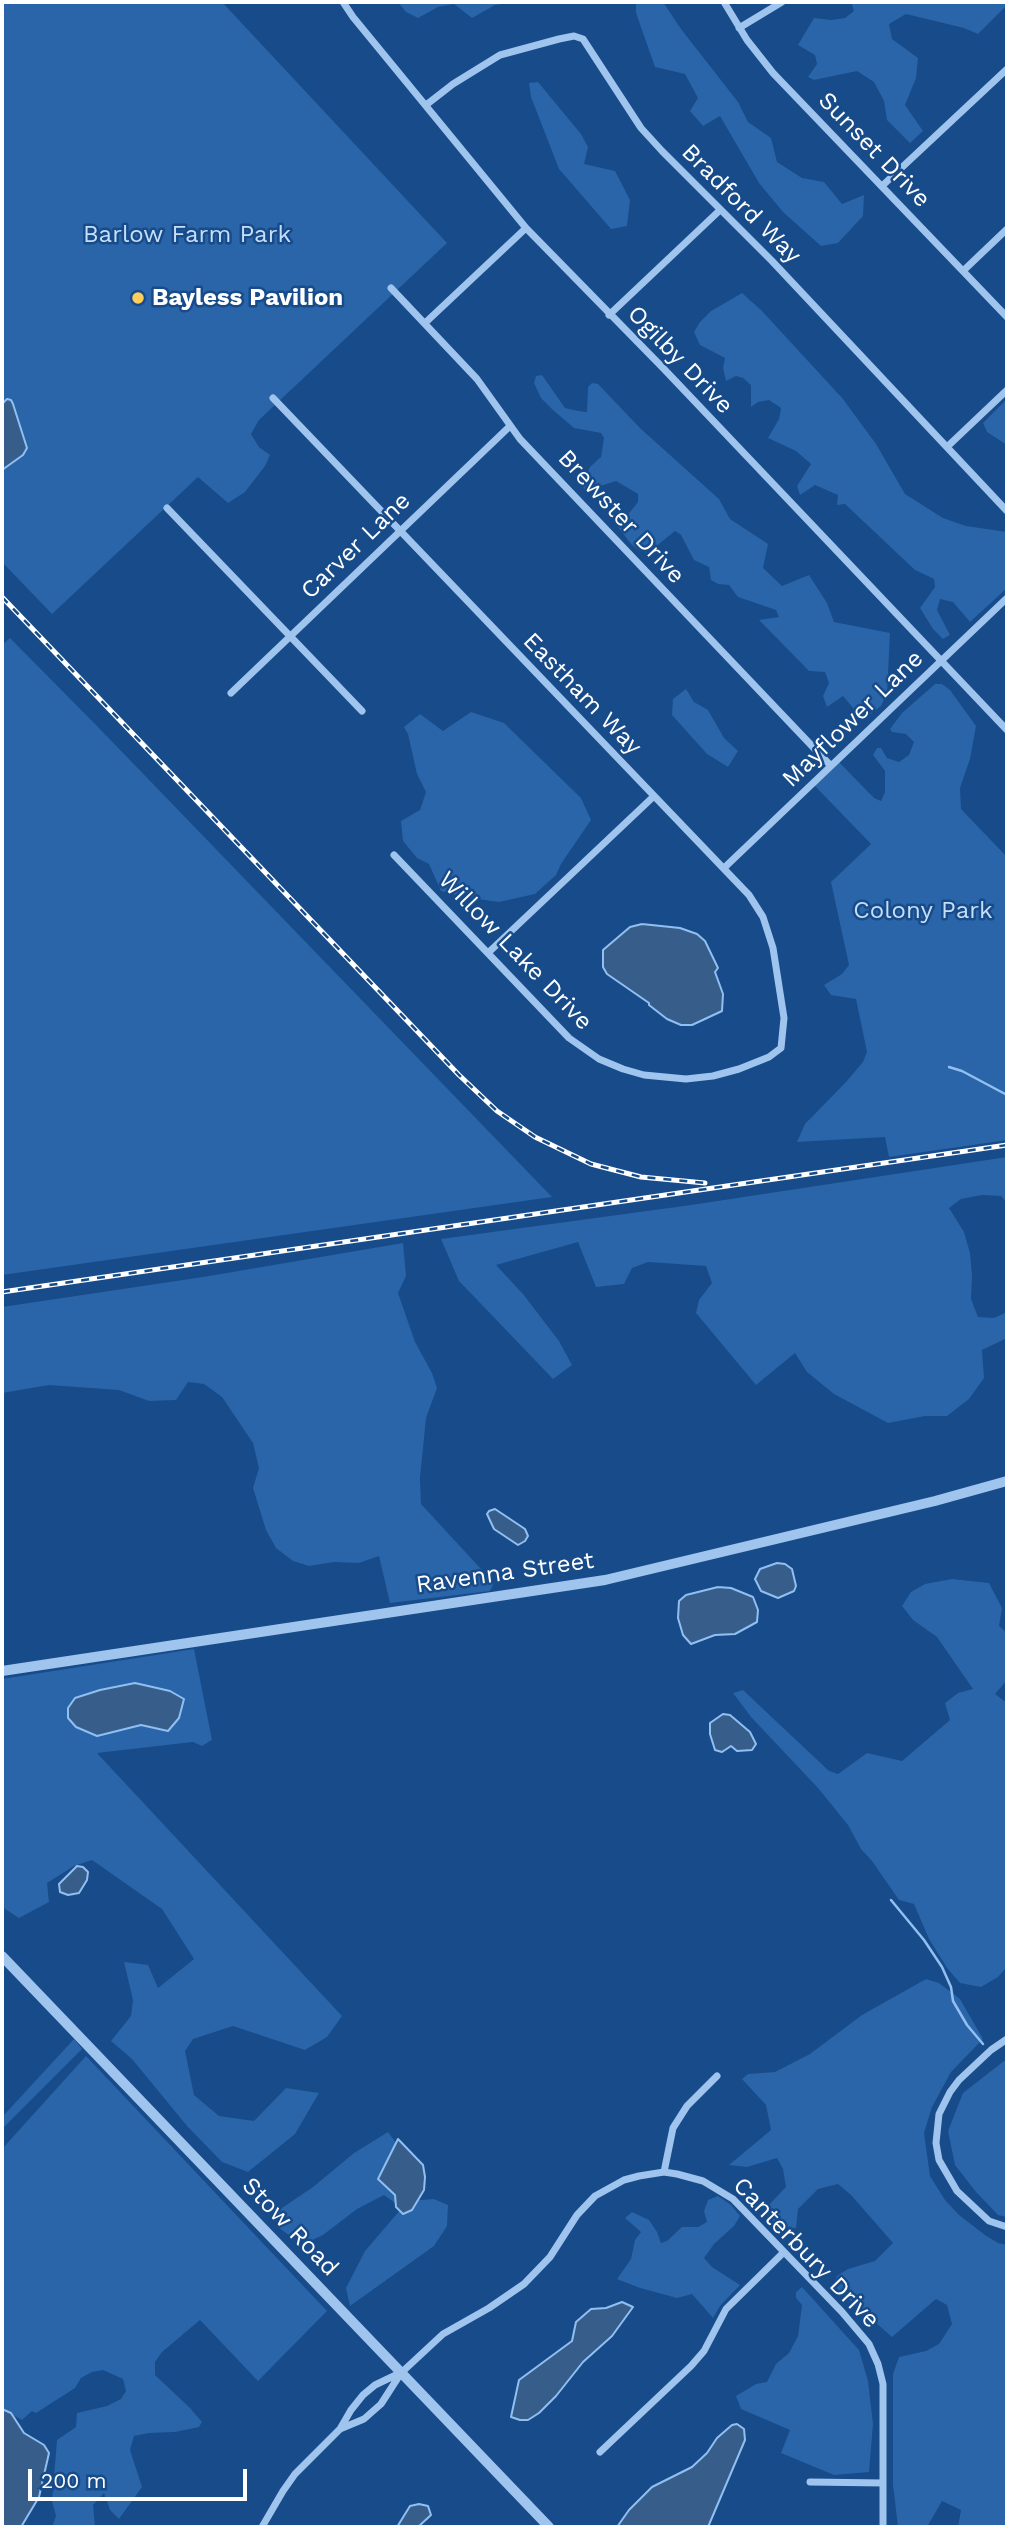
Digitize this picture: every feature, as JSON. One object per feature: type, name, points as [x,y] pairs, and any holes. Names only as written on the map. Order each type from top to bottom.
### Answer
[{"type":"street","name":"Ogilby Drive","points":[[343,2],[526,228],[1007,730]]},
{"type":"street","name":"Sunset Drive","points":[[724,2],[773,73],[1007,317]]},
{"type":"street","points":[[739,27],[782,2]]},
{"type":"street","name":"Bradford Way","points":[[426,105],[463,77],[500,55],[559,39],[580,37],[642,128],[719,211],[772,261],[1007,511]]},
{"type":"street","points":[[882,186],[1007,69]]},
{"type":"street","points":[[609,315],[719,211]]},
{"type":"street","points":[[425,323],[526,228]]},
{"type":"street","points":[[963,271],[1007,229]]},
{"type":"street","name":"Brewster Drive","points":[[391,288],[477,379],[509,427],[831,766]]},
{"type":"street","points":[[948,446],[1007,390]]},
{"type":"street","name":"Eastham Way","points":[[273,398],[754,902],[769,931],[784,1018],[781,1048],[776,1053]]},
{"type":"street","name":"Carver Lane","points":[[231,693],[509,427]]},
{"type":"street","points":[[167,508],[362,711]]},
{"type":"street","name":"Mayflower Lane","points":[[724,868],[1007,598]]},
{"type":"street","points":[[489,952],[653,797]]},
{"type":"street","name":"Willow Lake Drive","points":[[394,855],[569,1038],[599,1059],[651,1076],[686,1079],[739,1069],[776,1053]]},
{"type":"street","name":"Ravenna Street","points":[[2,1671],[607,1580],[935,1501],[1007,1481]]},
{"type":"street","name":"Stow Road","points":[[2,1956],[549,2527]]},
{"type":"street","points":[[1007,2039],[991,2050],[950,2092],[939,2115],[936,2143],[939,2160],[957,2191],[989,2221],[1007,2227]]},
{"type":"street","points":[[664,2172],[673,2127],[692,2100],[717,2076]]},
{"type":"street","name":"Canterbury Drive","points":[[340,2429],[364,2419],[381,2404],[401,2373],[443,2334],[524,2284],[550,2257],[577,2215],[595,2196],[624,2180],[664,2172],[703,2181],[724,2192],[744,2209],[863,2336],[875,2356],[883,2384],[883,2527]]},
{"type":"street","points":[[600,2452],[691,2366],[704,2350],[726,2309],[784,2252]]},
{"type":"street","name":"Canterbury Drive","points":[[262,2527],[295,2474],[340,2429],[363,2395],[375,2385],[401,2373]]},
{"type":"street","points":[[810,2482],[883,2483]]},
{"type":"green space","name":"Barlow Farm Park","points":[[2,2],[222,2],[447,243],[259,420],[251,434],[259,447],[270,455],[245,492],[228,503],[198,477],[52,614],[2,562]]},
{"type":"green space","points":[[398,2],[515,2],[495,5],[472,18],[454,4],[438,7],[418,18],[406,12]]},
{"type":"green space","points":[[636,2],[663,2],[738,102],[748,122],[771,138],[777,162],[802,178],[824,182],[842,204],[864,195],[863,216],[838,243],[821,246],[783,212],[759,183],[720,116],[703,126],[690,111],[698,98],[685,74],[655,67],[636,13]]},
{"type":"green space","points":[[851,2],[1007,2],[1007,5],[978,34],[906,14],[889,24],[892,39],[918,58],[916,78],[905,105],[923,131],[910,143],[887,120],[884,101],[874,82],[857,71],[814,80],[808,77],[817,64],[815,55],[798,45],[814,18],[845,18],[854,11]]},
{"type":"green space","points":[[538,82],[581,134],[588,147],[584,164],[615,171],[630,200],[627,226],[611,229],[559,169],[531,97],[529,83]]},
{"type":"green space","points":[[742,293],[843,399],[876,444],[905,494],[943,518],[966,526],[1007,532],[1007,588],[970,622],[953,602],[940,599],[937,610],[950,635],[943,639],[920,608],[935,587],[934,579],[915,570],[845,504],[837,505],[838,495],[815,485],[800,495],[797,486],[811,464],[796,451],[768,438],[779,419],[781,408],[769,400],[758,402],[751,407],[751,385],[736,376],[726,381],[723,368],[725,358],[700,345],[694,332],[700,322],[711,311]]},
{"type":"green space","points":[[542,375],[565,408],[578,411],[587,412],[588,387],[592,383],[598,384],[641,429],[719,499],[730,519],[768,544],[763,568],[782,586],[809,575],[827,603],[834,622],[890,633],[887,693],[881,706],[863,720],[843,696],[827,707],[823,696],[829,683],[825,672],[809,671],[759,620],[779,617],[776,610],[738,597],[729,585],[711,580],[709,567],[694,560],[681,535],[675,531],[648,553],[631,544],[618,527],[638,502],[638,494],[616,481],[585,491],[582,484],[590,467],[601,457],[604,438],[601,433],[574,428],[541,398],[534,383],[536,376]]},
{"type":"green space","points":[[1007,399],[1007,445],[987,432],[983,423]]},
{"type":"green space","points":[[10,638],[552,1197],[2,1275],[2,645]]},
{"type":"green space","name":"Colony Park","points":[[935,684],[942,684],[950,690],[976,726],[970,759],[960,788],[961,809],[1007,857],[1007,1140],[889,1157],[885,1137],[797,1142],[805,1124],[846,1082],[863,1062],[867,1052],[856,999],[831,995],[824,985],[842,974],[849,965],[831,882],[871,844],[813,784],[837,760],[874,798],[881,801],[885,792],[885,771],[873,755],[877,748],[881,748],[887,758],[899,762],[909,755],[914,742],[906,734],[892,732],[890,729],[902,713]]},
{"type":"green space","points":[[686,689],[694,702],[708,710],[724,738],[738,751],[728,767],[707,754],[672,715],[673,699]]},
{"type":"green space","points":[[471,712],[504,723],[581,798],[591,820],[556,875],[535,894],[499,902],[441,891],[429,864],[417,858],[403,841],[401,821],[420,810],[426,792],[417,774],[404,727],[420,714],[443,731]]},
{"type":"green space","points":[[1007,1157],[1007,1203],[1001,1196],[982,1195],[961,1199],[949,1208],[964,1232],[970,1253],[971,1299],[978,1317],[994,1318],[1007,1312],[1007,1338],[982,1350],[984,1378],[969,1399],[947,1416],[925,1416],[888,1423],[834,1394],[807,1372],[795,1353],[756,1385],[696,1313],[699,1300],[712,1283],[706,1266],[648,1262],[632,1268],[624,1284],[596,1287],[578,1242],[496,1265],[523,1294],[559,1341],[572,1365],[553,1379],[459,1281],[441,1239],[691,1205]]},
{"type":"green space","points":[[403,1243],[406,1276],[398,1293],[415,1342],[437,1388],[426,1418],[420,1478],[421,1504],[494,1583],[490,1591],[390,1603],[379,1556],[359,1563],[334,1562],[309,1566],[293,1561],[276,1548],[266,1530],[253,1488],[259,1468],[253,1443],[222,1397],[204,1384],[188,1382],[176,1400],[149,1401],[119,1390],[49,1385],[2,1393],[2,1307]]},
{"type":"green space","points":[[952,1579],[989,1583],[1002,1608],[999,1626],[1007,1633],[1007,1680],[995,1694],[1007,1703],[1007,1967],[998,1977],[981,1987],[960,1983],[947,1968],[929,1939],[914,1904],[899,1900],[861,1849],[848,1825],[818,1788],[751,1717],[733,1693],[743,1690],[829,1771],[838,1774],[867,1753],[902,1761],[950,1720],[945,1703],[958,1693],[973,1689],[937,1637],[913,1620],[902,1606],[911,1592],[925,1584]]},
{"type":"green space","points":[[194,1649],[212,1740],[202,1746],[193,1742],[97,1753],[342,2016],[327,2037],[305,2050],[233,2026],[193,2039],[185,2051],[194,2095],[219,2116],[254,2121],[286,2088],[319,2093],[295,2134],[248,2172],[222,2162],[187,2126],[132,2059],[111,2041],[131,2016],[133,2000],[124,1962],[148,1965],[158,1988],[194,1959],[162,1909],[92,1860],[74,1866],[47,1883],[49,1902],[19,1918],[2,1907],[2,1679]]},
{"type":"green space","points":[[926,1979],[939,1983],[960,1999],[983,2039],[951,2072],[932,2107],[924,2133],[930,2176],[945,2200],[985,2235],[1007,2245],[1007,2527],[958,2527],[961,2510],[942,2501],[927,2527],[898,2527],[893,2485],[893,2374],[899,2357],[926,2351],[939,2344],[952,2324],[947,2305],[936,2299],[892,2337],[833,2285],[837,2276],[848,2269],[875,2261],[893,2243],[851,2195],[838,2184],[818,2189],[798,2209],[796,2228],[776,2227],[764,2210],[786,2187],[783,2169],[777,2158],[747,2167],[729,2165],[771,2130],[766,2105],[742,2079],[748,2074],[775,2072],[810,2054],[862,2015]]},
{"type":"green space","points":[[74,2039],[82,2049],[2,2129],[2,2113],[4,2115]]},
{"type":"green space","points":[[86,2056],[327,2311],[258,2381],[200,2320],[162,2352],[155,2362],[155,2375],[202,2422],[199,2427],[134,2436],[130,2450],[142,2487],[119,2519],[110,2510],[104,2493],[93,2505],[95,2527],[52,2527],[56,2516],[52,2501],[57,2440],[76,2427],[77,2413],[107,2406],[121,2399],[126,2391],[123,2379],[103,2370],[81,2378],[75,2388],[36,2413],[32,2411],[22,2420],[2,2409],[2,2149]]},
{"type":"green space","points":[[1004,2061],[1007,2062],[1007,2217],[998,2215],[955,2165],[948,2131],[963,2093]]},
{"type":"green space","points":[[388,2132],[396,2143],[378,2179],[407,2201],[434,2199],[448,2205],[447,2226],[434,2246],[350,2306],[346,2288],[365,2251],[402,2208],[384,2195],[357,2209],[323,2235],[310,2241],[289,2235],[279,2228],[273,2214],[313,2187],[354,2153]]},
{"type":"green space","points":[[718,2196],[740,2216],[704,2258],[712,2267],[740,2285],[720,2306],[713,2318],[692,2294],[677,2298],[617,2279],[631,2259],[635,2240],[641,2232],[625,2218],[632,2212],[649,2220],[661,2243],[682,2227],[698,2227],[707,2222],[704,2211],[708,2200]]},
{"type":"green space","points":[[802,2287],[859,2350],[868,2381],[873,2424],[869,2472],[834,2475],[781,2453],[790,2430],[741,2409],[736,2396],[756,2384],[767,2382],[776,2364],[789,2353],[798,2336],[802,2305],[796,2298],[796,2292]]},
{"type":"shaded area","points":[[7,399],[13,404],[27,448],[23,455],[2,470],[2,404]]},
{"type":"shaded area","points":[[642,924],[680,928],[697,934],[705,941],[718,968],[715,972],[723,994],[722,1011],[692,1025],[681,1025],[667,1019],[607,974],[603,967],[603,950],[630,927]]},
{"type":"shaded area","points":[[495,1509],[525,1529],[528,1536],[525,1541],[518,1545],[494,1529],[487,1514]]},
{"type":"shaded area","points":[[777,1563],[792,1569],[796,1586],[794,1591],[778,1598],[761,1591],[755,1579],[760,1569]]},
{"type":"shaded area","points":[[718,1587],[731,1588],[753,1597],[758,1610],[757,1622],[735,1634],[715,1635],[691,1644],[683,1635],[678,1618],[679,1601],[686,1595]]},
{"type":"shaded area","points":[[135,1683],[170,1691],[184,1699],[179,1718],[168,1731],[141,1725],[97,1736],[76,1727],[68,1718],[68,1708],[75,1698]]},
{"type":"shaded area","points":[[723,1714],[730,1715],[750,1732],[756,1744],[752,1750],[737,1751],[731,1746],[722,1752],[715,1750],[710,1723]]},
{"type":"shaded area","points":[[77,1866],[88,1872],[87,1880],[79,1893],[68,1895],[60,1892],[59,1884]]},
{"type":"shaded area","points":[[398,2139],[423,2165],[425,2177],[424,2190],[412,2210],[403,2214],[396,2207],[395,2195],[378,2179]]},
{"type":"shaded area","points":[[622,2302],[633,2307],[612,2336],[583,2362],[556,2396],[528,2420],[511,2417],[519,2380],[572,2341],[576,2322],[591,2309],[606,2308]]},
{"type":"shaded area","points":[[2,2409],[11,2413],[24,2433],[44,2445],[49,2453],[39,2497],[21,2527],[2,2527]]},
{"type":"shaded area","points":[[737,2424],[744,2429],[745,2440],[708,2527],[617,2527],[629,2510],[652,2487],[692,2467],[707,2453],[717,2438]]},
{"type":"shaded area","points":[[410,2506],[428,2506],[431,2515],[418,2527],[397,2527]]},
{"type":"waterway","points":[[949,1067],[1007,1095]]},
{"type":"waterway","points":[[891,1900],[942,1967],[951,1987],[953,2001],[967,2025],[983,2044]]},
{"type":"railway","points":[[2,597],[459,1075],[497,1111],[535,1137],[591,1164],[641,1177],[705,1183]]},
{"type":"railway","points":[[2,1292],[1007,1145]]},
{"type":"place","name":"Bayless Pavilion","points":[[138,298]]}]
